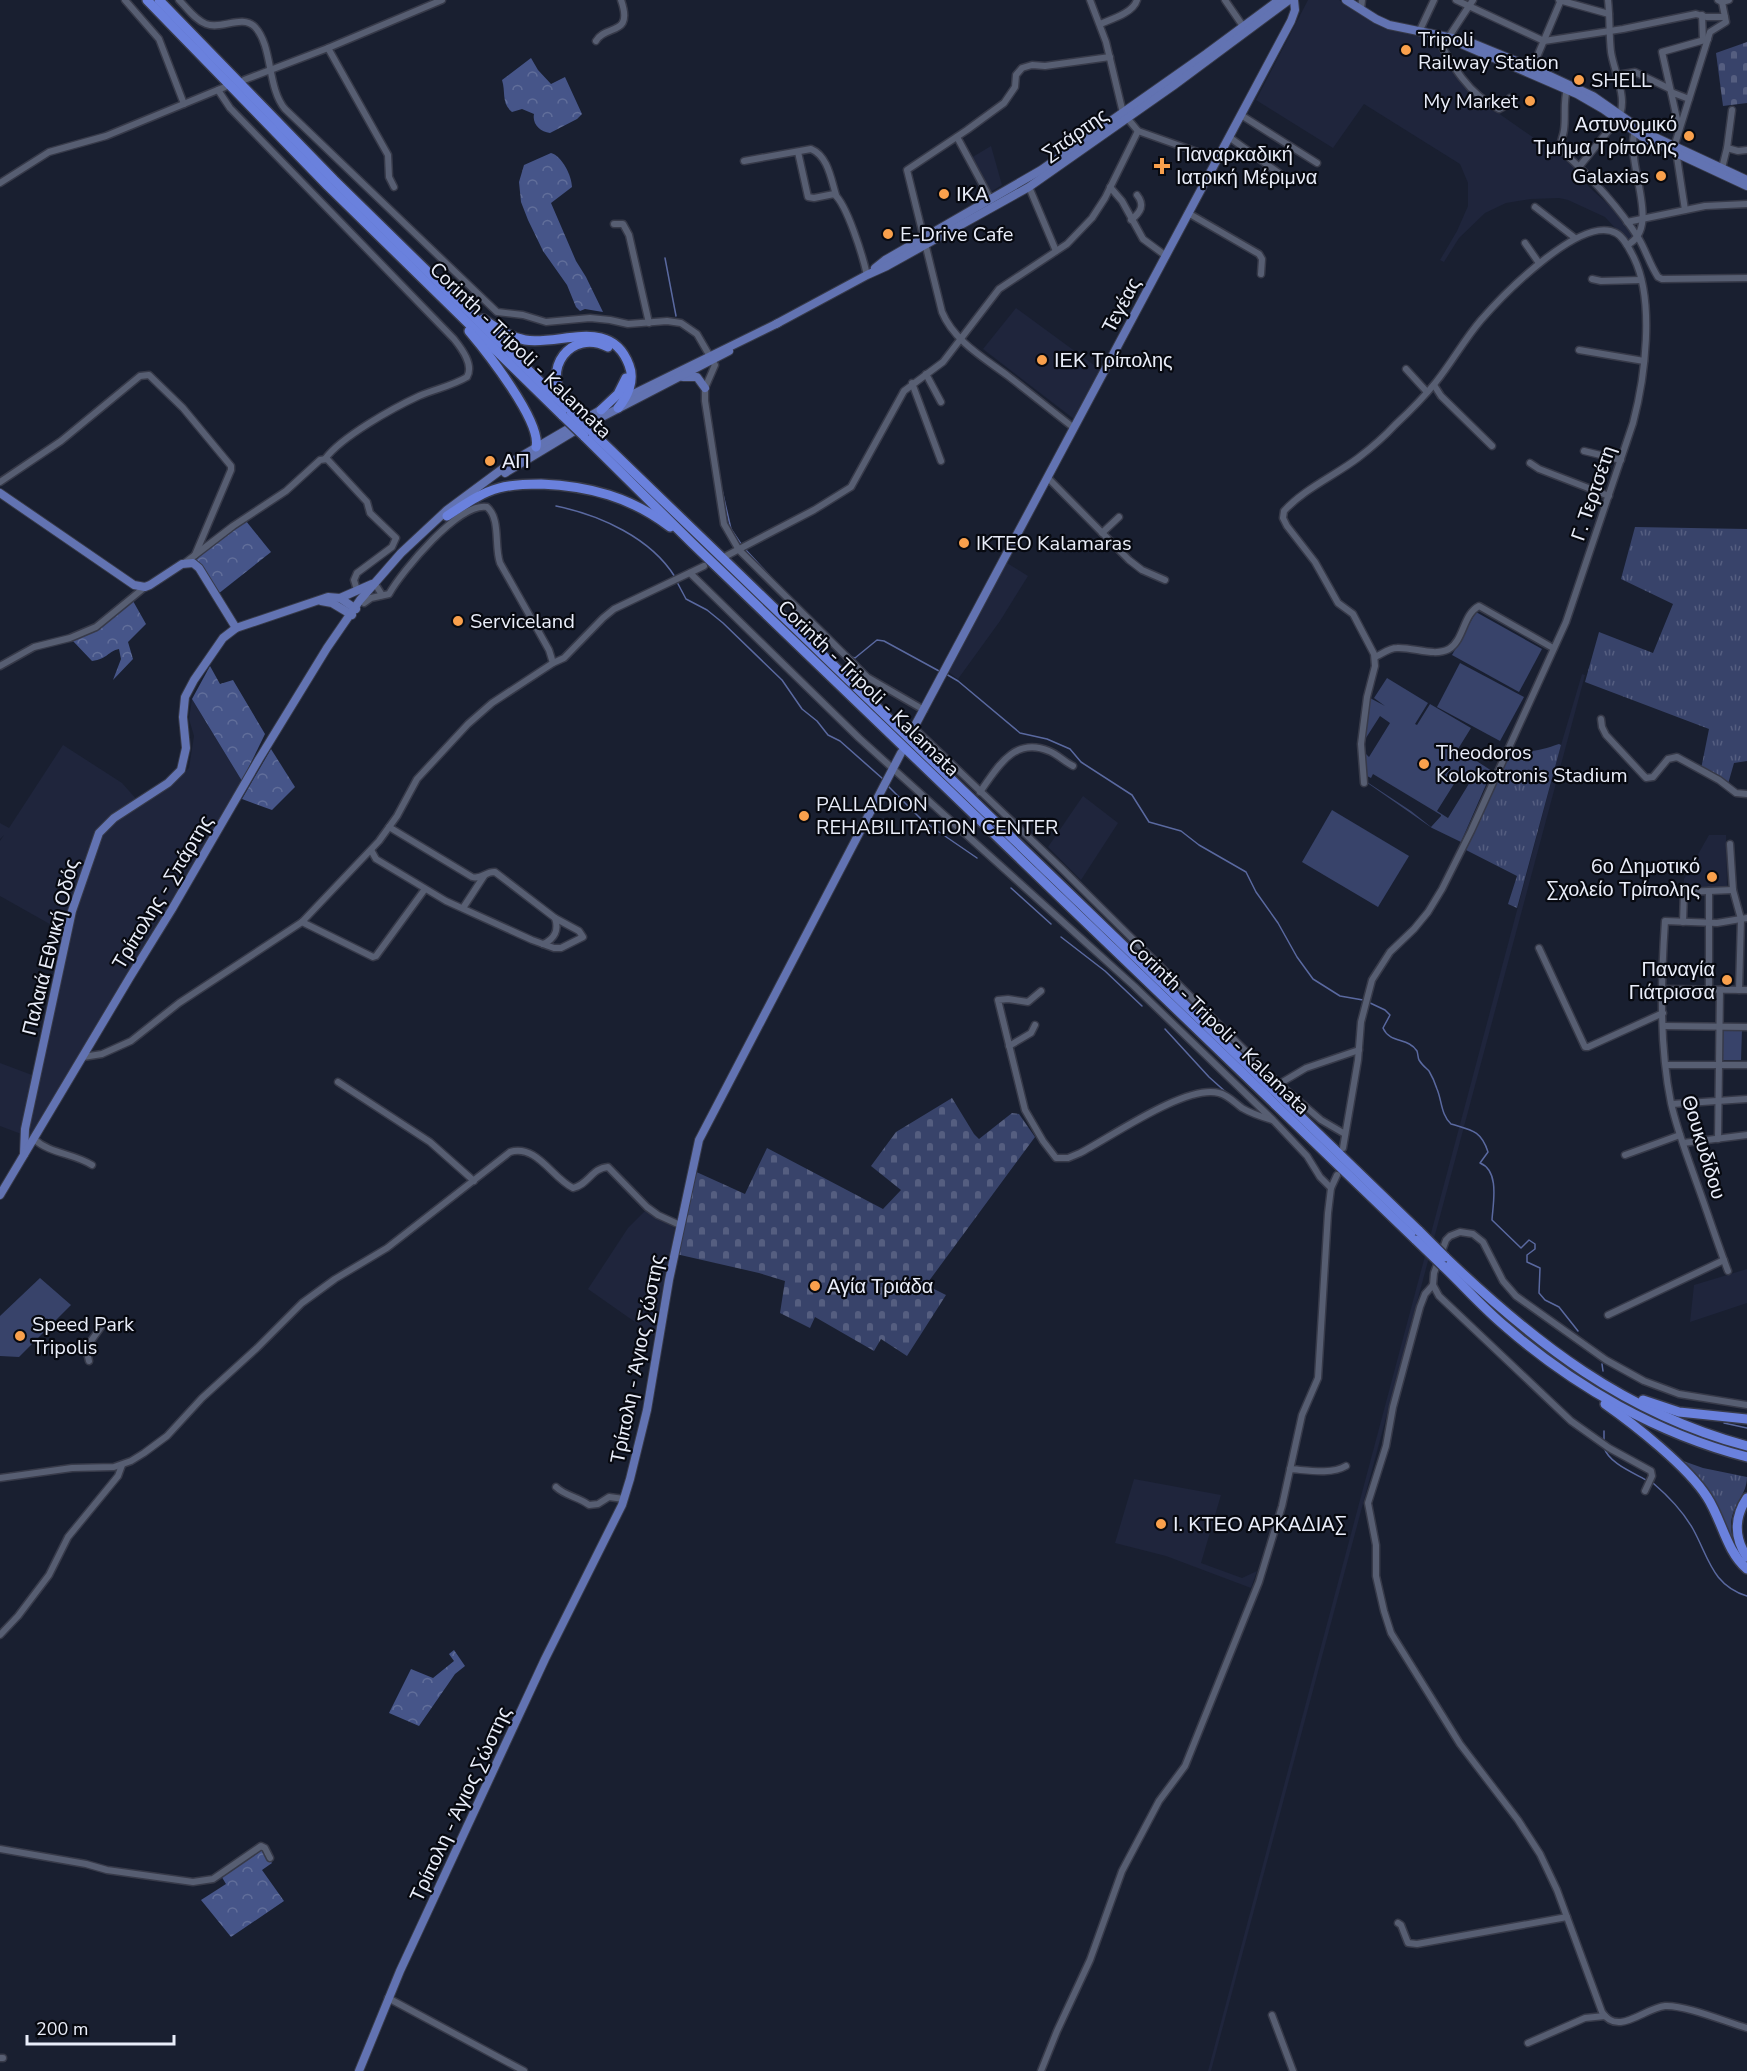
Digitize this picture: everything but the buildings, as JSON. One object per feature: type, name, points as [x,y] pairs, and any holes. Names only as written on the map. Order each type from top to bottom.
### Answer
[{"type":"highway","name":"Corinth - Tripoli - Kalamata","points":[[147,0],[328,186],[436,292],[581,422],[588,434],[1417,1236]]},
{"type":"highway","name":"Corinth - Tripoli - Kalamata","points":[[159,0],[334,180],[569,412],[692,543],[1444,1261],[1520,1325],[1568,1362],[1604,1385],[1671,1419],[1747,1446]]},
{"type":"highway","points":[[436,292],[487,354],[522,406],[537,435],[536,447]]},
{"type":"highway","points":[[457,300],[496,328],[522,339],[552,341],[590,335],[611,343],[623,354],[630,368],[630,386],[618,408]]},
{"type":"highway","points":[[569,412],[560,391],[556,371],[560,360],[568,350],[593,342],[601,344],[617,355],[626,372],[622,389],[601,410]]},
{"type":"highway","points":[[447,516],[478,496],[507,486],[528,484],[572,486],[604,493],[638,506],[692,543]]},
{"type":"highway","name":"Corinth - Tripoli - Kalamata","points":[[1444,1261],[1505,1327],[1570,1377],[1667,1430],[1747,1457]]},
{"type":"highway","points":[[1570,1377],[1637,1429],[1695,1481],[1714,1508],[1737,1558],[1747,1569]]},
{"type":"highway","points":[[1604,1385],[1679,1412],[1747,1419]]},
{"type":"highway","points":[[1747,1498],[1739,1511],[1737,1524],[1740,1546],[1747,1557]]},
{"type":"main road","name":"Σπάρτης","points":[[1246,30],[1279,0]]},
{"type":"main road","name":"Σπάρτης","points":[[778,323],[867,275],[885,260],[925,242],[1029,187],[1289,0]]},
{"type":"main road","name":"Τεγέας","points":[[924,710],[1290,21],[1295,10],[1294,0]]},
{"type":"main road","points":[[1346,0],[1382,23],[1448,38],[1593,96],[1635,130],[1747,186]]},
{"type":"main road","points":[[1351,0],[1361,9]]},
{"type":"main road","points":[[1278,9],[1288,13],[1290,21]]},
{"type":"main road","points":[[1531,71],[1619,118]]},
{"type":"main road","name":"Σπάρτης","points":[[925,242],[1125,116]]},
{"type":"main road","points":[[1675,150],[1747,180]]},
{"type":"main road","name":"Τρίπολης - Σπάρτης","points":[[0,1195],[327,648],[401,553],[447,510],[494,474],[536,447],[626,397],[778,323]]},
{"type":"main road","name":"Τρίπολης - Σπάρτης","points":[[354,612],[364,603],[376,584],[468,499],[517,465],[712,357]]},
{"type":"main road","points":[[679,377],[697,377],[705,388]]},
{"type":"main road","points":[[0,493],[134,585],[145,587],[186,562],[193,563],[236,628]]},
{"type":"main road","name":"Παλαιά Εθνική Οδός","points":[[24,1155],[25,1129],[59,964],[72,911],[95,840],[109,822],[168,783],[179,773],[184,763],[186,748],[183,717],[185,697],[218,643],[236,628],[318,601],[332,597],[340,598],[376,584]]},
{"type":"main road","points":[[340,598],[354,612]]},
{"type":"main road","points":[[340,598],[341,608]]},
{"type":"main road","points":[[318,601],[328,602],[354,612]]},
{"type":"main road","points":[[912,732],[924,710]]},
{"type":"main road","name":"Τρίπολη - Άγιος Σώστης","points":[[359,2071],[388,1998],[540,1670],[624,1499],[647,1410],[680,1225],[697,1148],[707,1122],[901,753]]},
{"type":"street","points":[[125,0],[162,44],[184,104]]},
{"type":"street","points":[[179,0],[196,19],[208,25],[221,26],[240,22],[255,27],[277,96],[285,109],[497,312],[523,315],[546,322],[590,318],[628,324],[667,321],[687,326],[697,334],[712,357],[715,368],[705,388],[706,417],[724,524],[740,549],[867,677],[924,710]]},
{"type":"street","points":[[244,80],[442,0]]},
{"type":"street","points":[[596,41],[602,34],[616,29],[621,24],[624,13],[621,0]]},
{"type":"street","points":[[1090,0],[1110,57],[1125,116],[1138,131],[1217,159]]},
{"type":"street","points":[[1100,24],[1130,10],[1136,5],[1137,0]]},
{"type":"street","points":[[1225,0],[1246,30]]},
{"type":"street","points":[[1361,9],[1362,0]]},
{"type":"street","points":[[1419,32],[1434,0]]},
{"type":"street","points":[[1456,0],[1544,41],[1611,32],[1698,14],[1725,20]]},
{"type":"street","points":[[1448,38],[1473,0]]},
{"type":"street","points":[[1531,71],[1560,0],[1609,14]]},
{"type":"street","points":[[1579,167],[1619,118],[1622,104],[1611,53],[1608,0]]},
{"type":"street","points":[[1723,1],[1725,20]]},
{"type":"street","points":[[1702,15],[1706,39]]},
{"type":"street","points":[[1685,210],[1675,150],[1679,128],[1706,39],[1710,32],[1725,20]]},
{"type":"street","points":[[1436,36],[1462,80],[1468,86],[1499,109],[1503,108],[1510,98]]},
{"type":"street","points":[[1679,128],[1662,52],[1706,39]]},
{"type":"street","points":[[328,48],[388,155],[389,177],[394,187]]},
{"type":"street","points":[[1074,428],[952,330],[942,312],[907,170],[1004,102],[1015,87],[1016,75],[1022,68],[1110,57]]},
{"type":"street","points":[[1617,75],[1635,72],[1689,99]]},
{"type":"street","points":[[0,183],[43,154],[106,136],[225,87]]},
{"type":"street","points":[[1567,89],[1564,97],[1564,129],[1559,146],[1607,194],[1638,237],[1660,279],[1747,278]]},
{"type":"street","points":[[218,90],[230,108],[454,339],[460,346],[469,367],[470,372],[467,377],[419,396],[386,414],[341,442],[326,459]]},
{"type":"street","points":[[1722,168],[1732,110]]},
{"type":"street","points":[[1241,115],[1317,163]]},
{"type":"street","points":[[1364,783],[1361,744],[1375,657],[1353,614],[1338,603],[1315,562],[1287,526],[1283,515],[1286,508],[1314,486],[1358,458],[1427,392],[1482,319],[1539,263],[1575,238],[1606,230],[1619,235],[1626,245],[1638,237],[1642,230],[1642,219],[1633,149],[1635,130]]},
{"type":"street","points":[[726,556],[847,490],[872,451],[904,391],[943,362],[999,289],[1080,233],[1097,212],[1138,131]]},
{"type":"street","points":[[957,137],[991,200]]},
{"type":"street","points":[[1229,137],[1283,176]]},
{"type":"street","points":[[1727,148],[1738,151],[1747,150]]},
{"type":"street","points":[[744,161],[811,149],[817,152],[827,166],[867,275]]},
{"type":"street","points":[[798,152],[808,197],[836,195]]},
{"type":"street","points":[[1029,187],[1056,251]]},
{"type":"street","points":[[1110,187],[1117,192],[1143,239],[1166,256]]},
{"type":"street","points":[[1131,220],[1140,213],[1142,207],[1137,195]]},
{"type":"street","points":[[1627,222],[1705,206],[1747,204]]},
{"type":"street","points":[[1535,207],[1575,238]]},
{"type":"street","points":[[1188,213],[1261,256],[1261,274]]},
{"type":"street","points":[[614,224],[623,224],[629,235],[649,323]]},
{"type":"street","points":[[1525,243],[1539,263]]},
{"type":"street","name":"Γ. Τερτσέτη","points":[[1343,1149],[1359,1050],[1361,1022],[1374,975],[1390,951],[1421,921],[1442,889],[1472,831],[1574,602],[1621,460],[1637,407],[1644,361],[1646,326],[1641,280],[1635,261],[1626,245]]},
{"type":"street","points":[[1592,279],[1601,281],[1641,280]]},
{"type":"street","points":[[1579,350],[1644,361]]},
{"type":"street","points":[[1406,369],[1427,392]]},
{"type":"street","points":[[926,374],[941,402]]},
{"type":"street","points":[[0,482],[61,441],[140,376],[149,375],[183,408],[231,466],[195,555]]},
{"type":"street","points":[[912,383],[941,461]]},
{"type":"street","points":[[1434,385],[1441,396],[1492,446]]},
{"type":"street","points":[[1584,451],[1621,460]]},
{"type":"street","points":[[186,562],[233,526],[286,491],[320,460],[326,459],[332,462],[340,474],[368,502],[370,513],[396,538],[392,547],[357,573],[354,580],[357,590]]},
{"type":"street","points":[[1530,463],[1539,469],[1609,496]]},
{"type":"street","points":[[1048,477],[1129,560],[1142,570],[1165,580]]},
{"type":"street","points":[[364,603],[371,598],[389,594],[401,574],[453,521],[475,507],[487,507],[496,521],[496,553],[500,563],[549,650],[553,663]]},
{"type":"street","points":[[1102,533],[1119,517]]},
{"type":"street","points":[[83,1058],[102,1054],[131,1041],[179,1003],[302,922],[371,850],[389,827],[417,779],[468,724],[492,703],[564,658],[614,609],[704,566]]},
{"type":"street","points":[[690,573],[893,768],[1134,986],[1273,1120],[1307,1156],[1320,1177],[1331,1188]]},
{"type":"street","points":[[376,584],[382,595]]},
{"type":"street","points":[[0,666],[34,647],[70,638],[96,627],[145,587]]},
{"type":"street","points":[[1375,657],[1395,648],[1433,652],[1447,650],[1454,645],[1474,609],[1479,606],[1553,648]]},
{"type":"street","points":[[1601,719],[1602,729],[1606,735],[1646,778],[1653,777],[1668,759],[1677,757],[1719,780],[1736,793],[1747,794]]},
{"type":"street","points":[[912,732],[1061,868],[1279,1084],[1322,1120],[1345,1134]]},
{"type":"street","points":[[980,792],[1005,759],[1021,748],[1049,751],[1073,766]]},
{"type":"street","points":[[389,827],[465,873],[476,878],[484,876]]},
{"type":"street","points":[[1730,844],[1733,890],[1744,919],[1739,990]]},
{"type":"street","points":[[371,850],[376,859],[425,889],[463,908],[543,944],[561,948],[583,937],[579,931],[555,918],[491,871],[484,876],[463,908]]},
{"type":"street","points":[[302,922],[373,957],[425,889]]},
{"type":"street","points":[[1733,890],[1684,892],[1683,922],[1709,923],[1744,919]]},
{"type":"street","points":[[1708,990],[1709,891]]},
{"type":"street","points":[[543,944],[552,939],[555,933],[557,924],[555,918]]},
{"type":"street","name":"Θουκυδίδου","points":[[1683,922],[1665,921],[1662,989],[1666,1065],[1671,1104],[1728,1271]]},
{"type":"street","points":[[1539,948],[1586,1047],[1663,1013]]},
{"type":"street","points":[[1662,989],[1747,990]]},
{"type":"street","points":[[1718,1139],[1720,990]]},
{"type":"street","points":[[1041,991],[1028,1002],[1012,999],[998,1000],[1026,1110],[1047,1148],[1059,1159],[1080,1153],[1163,1106],[1199,1094],[1219,1093],[1259,1116],[1273,1120]]},
{"type":"street","points":[[1009,1046],[1030,1033],[1035,1025]]},
{"type":"street","points":[[1664,1026],[1747,1027]]},
{"type":"street","points":[[1279,1084],[1305,1068],[1359,1050]]},
{"type":"street","points":[[1666,1065],[1747,1065]]},
{"type":"street","points":[[338,1082],[430,1142],[474,1181]]},
{"type":"street","points":[[1671,1104],[1747,1099]]},
{"type":"street","points":[[1625,1155],[1680,1134]]},
{"type":"street","points":[[1683,1143],[1747,1135]]},
{"type":"street","points":[[34,1139],[47,1149],[78,1157],[92,1165]]},
{"type":"street","points":[[0,1478],[72,1468],[122,1465],[144,1454],[167,1436],[202,1398],[306,1300],[335,1279],[387,1248],[510,1152],[524,1150],[531,1153],[564,1183],[573,1188],[582,1185],[598,1169],[608,1167],[647,1207],[680,1225]]},
{"type":"street","points":[[1041,2071],[1090,1960],[1122,1871],[1159,1802],[1185,1766],[1259,1582],[1281,1506],[1302,1415],[1316,1387],[1320,1370],[1321,1314],[1331,1188],[1337,1175]]},
{"type":"street","points":[[1646,1488],[1652,1476],[1651,1471],[1609,1448],[1571,1421],[1439,1296],[1433,1285],[1434,1273],[1446,1240],[1450,1236],[1460,1232],[1473,1234],[1483,1242],[1499,1275],[1516,1296],[1606,1360],[1644,1381],[1679,1394],[1747,1405]]},
{"type":"street","points":[[1608,1315],[1724,1260]]},
{"type":"street","points":[[1433,1285],[1425,1294],[1420,1307],[1393,1407],[1386,1446],[1368,1503],[1376,1545],[1376,1576],[1391,1633],[1460,1744],[1518,1820],[1540,1854],[1605,2016],[1610,2021],[1621,2023],[1651,2010],[1674,2007],[1747,2028]]},
{"type":"street","points":[[89,1361],[86,1353],[87,1345],[101,1327]]},
{"type":"street","points":[[0,1635],[18,1616],[49,1575],[68,1537],[118,1476],[122,1465]]},
{"type":"street","points":[[1290,1469],[1338,1470],[1346,1466]]},
{"type":"street","points":[[556,1487],[560,1492],[580,1498],[589,1505],[598,1504],[609,1497],[624,1499]]},
{"type":"street","points":[[0,1849],[86,1864],[107,1870],[194,1882],[213,1879],[261,1846],[265,1848],[270,1858]]},
{"type":"street","points":[[1398,1923],[1408,1943],[1417,1944],[1567,1917]]},
{"type":"street","points":[[388,1998],[524,2071]]},
{"type":"street","points":[[1272,2015],[1293,2071]]},
{"type":"street","points":[[1528,2043],[1585,2018],[1605,2016]]},
{"type":"shaded area","points":[[1308,0],[1339,0],[1382,27],[1436,40],[1462,81],[1501,115],[1577,168],[1575,174],[1612,208],[1633,236],[1627,241],[1605,217],[1568,200],[1531,199],[1506,203],[1485,213],[1459,238],[1444,262],[1440,260],[1468,206],[1468,183],[1460,164],[1364,104],[1333,148],[1256,100]]},
{"type":"shaded area","points":[[991,146],[1002,185],[989,193],[971,158]]},
{"type":"shaded area","name":"ΙΕΚ Τρίπολης","points":[[1016,308],[1102,371],[1074,419],[983,349]]},
{"type":"shaded area","points":[[1007,563],[1028,576],[1000,621],[958,679],[947,671]]},
{"type":"shaded area","points":[[1582,674],[1585,675],[1211,2071],[1208,2071],[1561,745]]},
{"type":"shaded area","points":[[192,699],[242,781],[32,1138],[0,1126],[0,1063],[40,1078],[71,936],[0,896],[0,841],[4,835],[0,839],[0,823],[9,828],[63,745],[122,783],[137,800],[168,788],[189,768],[194,736],[189,719]]},
{"type":"shaded area","points":[[1083,796],[1118,823],[1081,880],[1048,847]]},
{"type":"shaded area","points":[[1709,835],[1726,835],[1727,887],[1684,888],[1684,879]]},
{"type":"shaded area","points":[[645,1211],[675,1227],[655,1336],[588,1289],[628,1228]]},
{"type":"shaded area","points":[[1747,1269],[1747,1303],[1690,1322],[1694,1285]]},
{"type":"shaded area","points":[[1134,1479],[1221,1495],[1201,1563],[1242,1578],[1257,1571],[1251,1588],[1166,1556],[1115,1543]]},
{"type":"green space","points":[[1747,42],[1747,103],[1723,106],[1716,53]]},
{"type":"green space","points":[[531,58],[551,84],[565,77],[582,114],[550,133],[538,127],[534,121],[534,114],[522,109],[512,112],[505,101],[502,80]]},
{"type":"green space","points":[[551,153],[559,158],[566,167],[572,187],[551,203],[576,261],[603,312],[585,309],[580,311],[576,307],[567,285],[543,251],[521,202],[519,182],[524,165]]},
{"type":"green space","points":[[246,521],[271,552],[218,594],[195,559]]},
{"type":"green space","points":[[1635,527],[1747,529],[1747,761],[1734,763],[1728,784],[1701,769],[1709,729],[1585,682],[1599,632],[1653,653],[1673,604],[1621,579]]},
{"type":"green space","points":[[133,601],[146,624],[128,642],[133,659],[113,680],[121,659],[119,649],[101,659],[92,661],[72,640],[102,627]]},
{"type":"green space","points":[[1476,612],[1542,649],[1519,692],[1452,655]]},
{"type":"green space","points":[[1460,663],[1524,697],[1500,741],[1437,707]]},
{"type":"green space","points":[[210,666],[220,684],[233,680],[265,734],[242,781],[192,699]]},
{"type":"green space","name":"Theodoros Kolokotronis Stadium","points":[[1387,678],[1428,703],[1415,724],[1417,725],[1430,704],[1471,728],[1458,749],[1492,771],[1461,842],[1432,828],[1366,782],[1364,741],[1370,698],[1385,706],[1374,698]],"holes":[[[1380,716],[1390,723],[1369,757],[1366,754],[1364,741]],[[1373,774],[1441,816],[1431,827],[1367,782],[1367,776],[1371,778]],[[1459,776],[1470,782],[1448,818],[1437,811]]]},
{"type":"green space","points":[[1561,745],[1517,908],[1508,904],[1517,876],[1466,850],[1511,749],[1529,751]]},
{"type":"green space","points":[[271,749],[295,787],[272,810],[242,799]]},
{"type":"green space","points":[[1332,810],[1409,856],[1378,907],[1302,862]]},
{"type":"green space","points":[[1723,1030],[1742,1030],[1741,1060],[1722,1060]]},
{"type":"green space","points":[[952,1098],[979,1139],[1012,1113],[1019,1114],[1035,1137],[926,1285],[946,1295],[907,1356],[881,1339],[874,1351],[815,1317],[810,1328],[780,1313],[785,1281],[676,1254],[692,1170],[745,1194],[767,1148],[883,1209],[901,1190],[871,1166],[896,1132]]},
{"type":"green space","name":"Speed Park Tripolis","points":[[40,1278],[71,1305],[19,1357],[0,1356],[0,1316]]},
{"type":"green space","points":[[1517,1329],[1569,1368],[1617,1397],[1680,1427],[1747,1450],[1747,1453],[1685,1431],[1624,1404],[1568,1370]]},
{"type":"green space","points":[[1672,1457],[1703,1468],[1747,1477],[1744,1490],[1733,1512],[1731,1526],[1733,1539],[1747,1565],[1719,1517]]},
{"type":"green space","points":[[454,1650],[465,1666],[455,1674],[419,1726],[389,1713],[411,1669],[433,1678],[454,1661],[449,1654]]},
{"type":"green space","points":[[261,1848],[272,1863],[262,1870],[284,1901],[231,1937],[201,1900],[226,1884],[220,1874]]},
{"type":"waterway","points":[[665,258],[676,316]]},
{"type":"waterway","points":[[722,490],[731,529],[741,544]]},
{"type":"waterway","points":[[556,506],[590,515],[623,530],[652,551],[675,577]]},
{"type":"waterway","points":[[744,548],[769,575]]},
{"type":"waterway","points":[[677,582],[686,599],[707,610],[723,623],[782,680],[802,709],[817,721],[828,735],[840,741],[883,779]]},
{"type":"waterway","points":[[851,657],[855,658],[877,640],[884,641],[939,671]]},
{"type":"waterway","points":[[946,674],[958,681],[1020,733],[1047,739],[1070,749],[1081,762],[1132,795],[1149,822],[1181,831],[1199,845],[1246,872],[1256,892],[1313,979],[1340,996],[1363,1000]]},
{"type":"waterway","points":[[887,785],[923,821],[977,858]]},
{"type":"waterway","points":[[1011,888],[1051,924]]},
{"type":"waterway","points":[[1061,937],[1105,971],[1142,1006]]},
{"type":"waterway","points":[[1368,1002],[1390,1015],[1383,1028],[1386,1033],[1394,1039],[1409,1044],[1417,1051],[1419,1060],[1429,1071],[1439,1094],[1443,1112],[1451,1124],[1474,1132],[1482,1139],[1488,1152],[1480,1163],[1490,1173],[1494,1188],[1492,1220],[1521,1248],[1529,1240],[1535,1244],[1535,1249],[1527,1255],[1527,1262],[1540,1268],[1539,1293],[1545,1300],[1559,1307],[1578,1331]]},
{"type":"waterway","points":[[1165,1029],[1209,1077],[1228,1094]]},
{"type":"waterway","points":[[1602,1364],[1603,1371]]},
{"type":"waterway","points":[[1724,1423],[1747,1428]]},
{"type":"waterway","points":[[1604,1431],[1604,1442]]},
{"type":"waterway","points":[[1604,1447],[1606,1453],[1616,1463],[1648,1481]]},
{"type":"waterway","points":[[1653,1483],[1675,1504],[1689,1523],[1719,1578],[1735,1591],[1747,1596]]},
{"type":"place","name":"Tripoli Railway Station","points":[[1406,50]]},
{"type":"place","name":"SHELL","points":[[1579,80]]},
{"type":"place","name":"My Market","points":[[1530,101]]},
{"type":"place","name":"Αστυνομικό Τμήμα Τρίπολης","points":[[1689,136]]},
{"type":"place","name":"Παναρκαδική Ιατρική Μέριμνα","points":[[1162,166]]},
{"type":"place","name":"Galaxias","points":[[1661,176]]},
{"type":"place","name":"ΙΚΑ","points":[[944,194]]},
{"type":"place","name":"E-Drive Cafe","points":[[888,234]]},
{"type":"place","name":"ΙΕΚ Τρίπολης","points":[[1042,360]]},
{"type":"place","name":"ΑΠ","points":[[490,461]]},
{"type":"place","name":"IKTEO Kalamaras","points":[[964,543]]},
{"type":"place","name":"Serviceland","points":[[458,621]]},
{"type":"place","name":"Theodoros Kolokotronis Stadium","points":[[1424,764]]},
{"type":"place","name":"PALLADION REHABILITATION CENTER","points":[[804,816]]},
{"type":"place","name":"6ο Δημοτικό Σχολείο Τρίπολης","points":[[1712,877]]},
{"type":"place","name":"Παναγία Γιάτρισσα","points":[[1727,980]]},
{"type":"place","name":"Αγία Τριάδα","points":[[815,1286]]},
{"type":"place","name":"Speed Park Tripolis","points":[[20,1336]]},
{"type":"place","name":"Ι. ΚΤΕΟ ΑΡΚΑΔΙΑΣ","points":[[1161,1524]]}]
